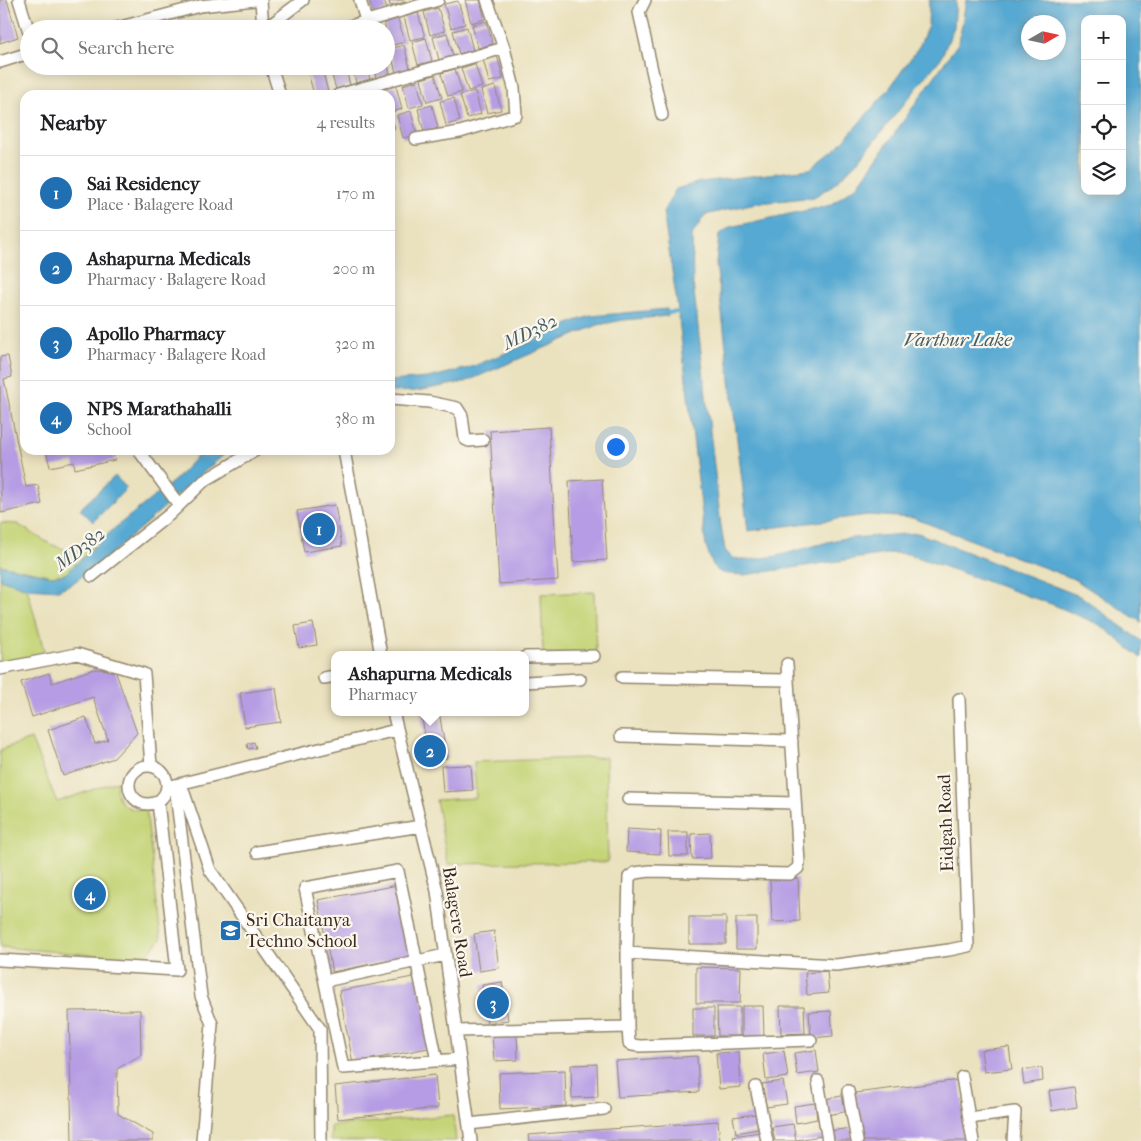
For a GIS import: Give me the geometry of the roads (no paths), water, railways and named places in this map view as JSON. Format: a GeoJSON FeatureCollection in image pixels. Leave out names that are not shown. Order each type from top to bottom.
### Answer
{"type":"FeatureCollection","features":[{"type":"Feature","properties":{"kind":"street"},"geometry":{"type":"LineString","coordinates":[[19,0],[25,20]]}},
{"type":"Feature","properties":{"kind":"street"},"geometry":{"type":"LineString","coordinates":[[146,20],[200,6],[255,0]]}},
{"type":"Feature","properties":{"kind":"street"},"geometry":{"type":"LineString","coordinates":[[261,0],[263,20]]}},
{"type":"Feature","properties":{"kind":"street"},"geometry":{"type":"LineString","coordinates":[[276,20],[303,0]]}},
{"type":"Feature","properties":{"kind":"street"},"geometry":{"type":"LineString","coordinates":[[360,0],[365,20]]}},
{"type":"Feature","properties":{"kind":"street"},"geometry":{"type":"LineString","coordinates":[[373,20],[438,0]]}},
{"type":"Feature","properties":{"kind":"street"},"geometry":{"type":"LineString","coordinates":[[416,139],[460,132],[516,115],[514,88],[504,48],[487,0]]}},
{"type":"Feature","properties":{"kind":"street"},"geometry":{"type":"LineString","coordinates":[[645,0],[639,12],[662,115]]}},
{"type":"Feature","properties":{"kind":"street"},"geometry":{"type":"LineString","coordinates":[[356,90],[504,48]]}},
{"type":"Feature","properties":{"kind":"street"},"geometry":{"type":"LineString","coordinates":[[0,62],[20,56]]}},
{"type":"Feature","properties":{"kind":"street"},"geometry":{"type":"LineString","coordinates":[[274,75],[278,90]]}},
{"type":"Feature","properties":{"kind":"street"},"geometry":{"type":"LineString","coordinates":[[395,399],[429,402],[457,408],[462,416],[466,439],[469,441],[482,440]]}},
{"type":"Feature","properties":{"kind":"street"},"geometry":{"type":"LineString","coordinates":[[142,455],[177,502]]}},
{"type":"Feature","properties":{"kind":"street"},"geometry":{"type":"LineString","coordinates":[[92,576],[170,514],[177,502],[204,481],[248,455]]}},
{"type":"Feature","properties":{"kind":"street"},"geometry":{"type":"LineString","coordinates":[[345,455],[379,651]]}},
{"type":"Feature","properties":{"kind":"street"},"geometry":{"type":"LineString","coordinates":[[0,669],[77,654],[144,674],[151,766]]}},
{"type":"Feature","properties":{"kind":"street"},"geometry":{"type":"LineString","coordinates":[[529,657],[594,656]]}},
{"type":"Feature","properties":{"kind":"street"},"geometry":{"type":"LineString","coordinates":[[787,664],[796,803],[798,868],[790,874],[650,871],[635,872],[629,877],[629,1043],[632,1045],[811,1040]]}},
{"type":"Feature","properties":{"kind":"street"},"geometry":{"type":"LineString","coordinates":[[622,677],[788,680]]}},
{"type":"Feature","properties":{"kind":"street"},"geometry":{"type":"LineString","coordinates":[[529,682],[580,679]]}},
{"type":"Feature","properties":{"kind":"street","name":"Eidgah Road"},"geometry":{"type":"LineString","coordinates":[[628,953],[836,965],[968,946],[959,699]]}},
{"type":"Feature","properties":{"kind":"street","name":"Balagere Road"},"geometry":{"type":"LineString","coordinates":[[393,716],[437,891],[471,1141]]}},
{"type":"Feature","properties":{"kind":"street"},"geometry":{"type":"LineString","coordinates":[[321,1141],[320,1029],[210,870],[178,784],[166,779],[163,773],[151,766],[138,769],[130,779],[130,792],[139,802],[152,804],[158,802],[178,784],[396,730]]}},
{"type":"Feature","properties":{"kind":"street"},"geometry":{"type":"LineString","coordinates":[[621,736],[792,741]]}},
{"type":"Feature","properties":{"kind":"street"},"geometry":{"type":"LineString","coordinates":[[178,784],[201,996],[212,1024],[202,1141]]}},
{"type":"Feature","properties":{"kind":"street"},"geometry":{"type":"LineString","coordinates":[[628,799],[796,803]]}},
{"type":"Feature","properties":{"kind":"street"},"geometry":{"type":"LineString","coordinates":[[0,960],[177,970],[158,802]]}},
{"type":"Feature","properties":{"kind":"street"},"geometry":{"type":"LineString","coordinates":[[256,852],[420,826]]}},
{"type":"Feature","properties":{"kind":"street"},"geometry":{"type":"LineString","coordinates":[[437,1061],[398,871],[305,888],[343,1068],[437,1061],[460,1059]]}},
{"type":"Feature","properties":{"kind":"street"},"geometry":{"type":"LineString","coordinates":[[325,981],[446,954]]}},
{"type":"Feature","properties":{"kind":"street"},"geometry":{"type":"LineString","coordinates":[[456,1030],[628,1027]]}},
{"type":"Feature","properties":{"kind":"street"},"geometry":{"type":"LineString","coordinates":[[962,1077],[972,1141]]}},
{"type":"Feature","properties":{"kind":"street"},"geometry":{"type":"LineString","coordinates":[[818,1081],[828,1141]]}},
{"type":"Feature","properties":{"kind":"street"},"geometry":{"type":"LineString","coordinates":[[756,1087],[767,1141]]}},
{"type":"Feature","properties":{"kind":"street"},"geometry":{"type":"LineString","coordinates":[[848,1091],[857,1141]]}},
{"type":"Feature","properties":{"kind":"street"},"geometry":{"type":"LineString","coordinates":[[469,1124],[604,1109]]}},
{"type":"Feature","properties":{"kind":"street"},"geometry":{"type":"LineString","coordinates":[[968,1118],[1014,1112],[1013,1141]]}},
{"type":"Feature","properties":{"kind":"water"},"geometry":{"type":"Polygon","coordinates":[[[929,0],[956,0],[954,27],[941,58],[858,161],[833,185],[814,197],[751,204],[705,215],[692,235],[693,283],[725,550],[732,558],[748,560],[777,556],[839,539],[918,533],[1082,597],[1141,641],[1141,658],[1100,625],[1054,605],[908,554],[893,553],[744,575],[727,574],[718,571],[712,563],[706,547],[677,303],[663,212],[676,189],[700,182],[810,169],[838,147],[889,89],[920,45],[928,25],[929,0]]]}},
{"type":"Feature","properties":{"kind":"water","name":"Varthur Lake"},"geometry":{"type":"Polygon","coordinates":[[[966,0],[1141,0],[1141,622],[1074,579],[913,518],[868,515],[748,531],[716,263],[719,235],[730,227],[831,205],[858,185],[959,42],[966,0]]]}},
{"type":"Feature","properties":{"kind":"water"},"geometry":{"type":"Polygon","coordinates":[[[667,309],[668,316],[624,320],[598,325],[465,382],[417,391],[395,392],[395,381],[428,378],[469,368],[518,348],[575,321],[591,316],[667,309]]]}},
{"type":"Feature","properties":{"kind":"water"},"geometry":{"type":"Polygon","coordinates":[[[198,455],[223,455],[110,555],[73,583],[58,590],[27,588],[0,579],[0,565],[52,576],[65,574],[117,526],[175,480],[198,455]]]}},
{"type":"Feature","properties":{"kind":"water"},"geometry":{"type":"Polygon","coordinates":[[[115,476],[127,488],[93,522],[80,509],[115,476]]]}},
{"type":"Feature","properties":{"kind":"waterway","name":"MD382"},"geometry":{"type":"LineString","coordinates":[[664,313],[682,312]]}},
{"type":"Feature","properties":{"kind":"place","name":"Sai Residency"},"geometry":{"type":"Point","coordinates":[319,529]}},
{"type":"Feature","properties":{"kind":"place","name":"Ashapurna Medicals"},"geometry":{"type":"Point","coordinates":[430,751]}},
{"type":"Feature","properties":{"kind":"place","name":"NPS Marathahalli"},"geometry":{"type":"Point","coordinates":[90,894]}},
{"type":"Feature","properties":{"kind":"place","name":"Sri Chaitanya Techno School"},"geometry":{"type":"Point","coordinates":[230,930]}},
{"type":"Feature","properties":{"kind":"place","name":"Apollo Pharmacy"},"geometry":{"type":"Point","coordinates":[493,1003]}}]}
